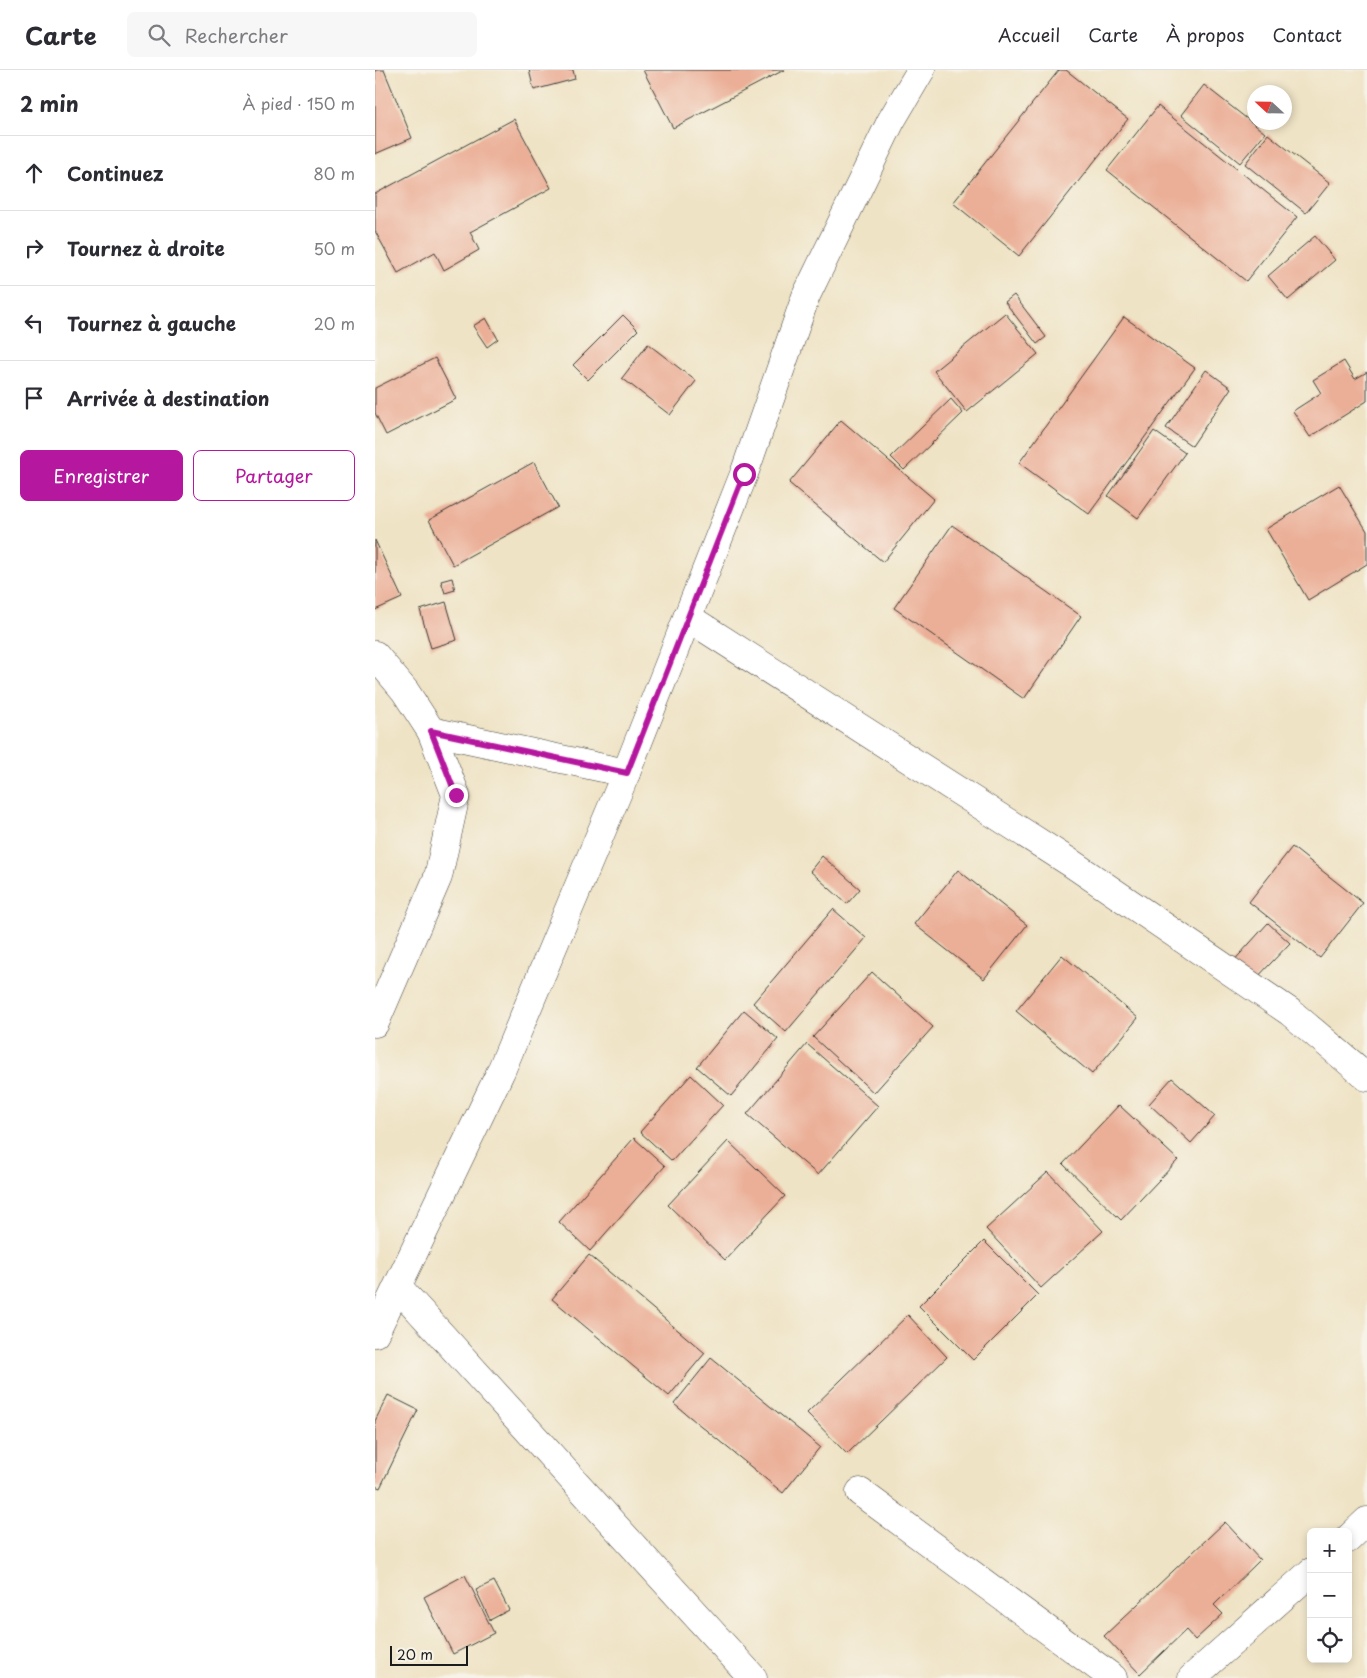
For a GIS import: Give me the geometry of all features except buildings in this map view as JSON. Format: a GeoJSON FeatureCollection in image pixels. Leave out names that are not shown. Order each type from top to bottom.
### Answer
{"type":"FeatureCollection","features":[{"type":"Feature","properties":{"kind":"street"},"geometry":{"type":"LineString","coordinates":[[375,1333],[501,1071],[627,773],[744,474],[806,296],[891,121],[921,70]]}},
{"type":"Feature","properties":{"kind":"street"},"geometry":{"type":"LineString","coordinates":[[687,617],[1071,863],[1290,1012],[1367,1077]]}},
{"type":"Feature","properties":{"kind":"street"},"geometry":{"type":"LineString","coordinates":[[375,655],[405,691],[431,731],[456,795],[438,878],[375,1023]]}},
{"type":"Feature","properties":{"kind":"street"},"geometry":{"type":"LineString","coordinates":[[431,731],[627,773]]}},
{"type":"Feature","properties":{"kind":"street"},"geometry":{"type":"LineString","coordinates":[[398,1287],[753,1678]]}},
{"type":"Feature","properties":{"kind":"street"},"geometry":{"type":"LineString","coordinates":[[859,1492],[1113,1678]]}},
{"type":"Feature","properties":{"kind":"street"},"geometry":{"type":"LineString","coordinates":[[1352,1535],[1367,1523]]}},
{"type":"Feature","properties":{"kind":"street"},"geometry":{"type":"LineString","coordinates":[[1192,1678],[1310,1573]]}},
{"type":"Feature","properties":{"kind":"route"},"geometry":{"type":"LineString","coordinates":[[456,795],[431,731],[627,773],[744,474]]}}]}
